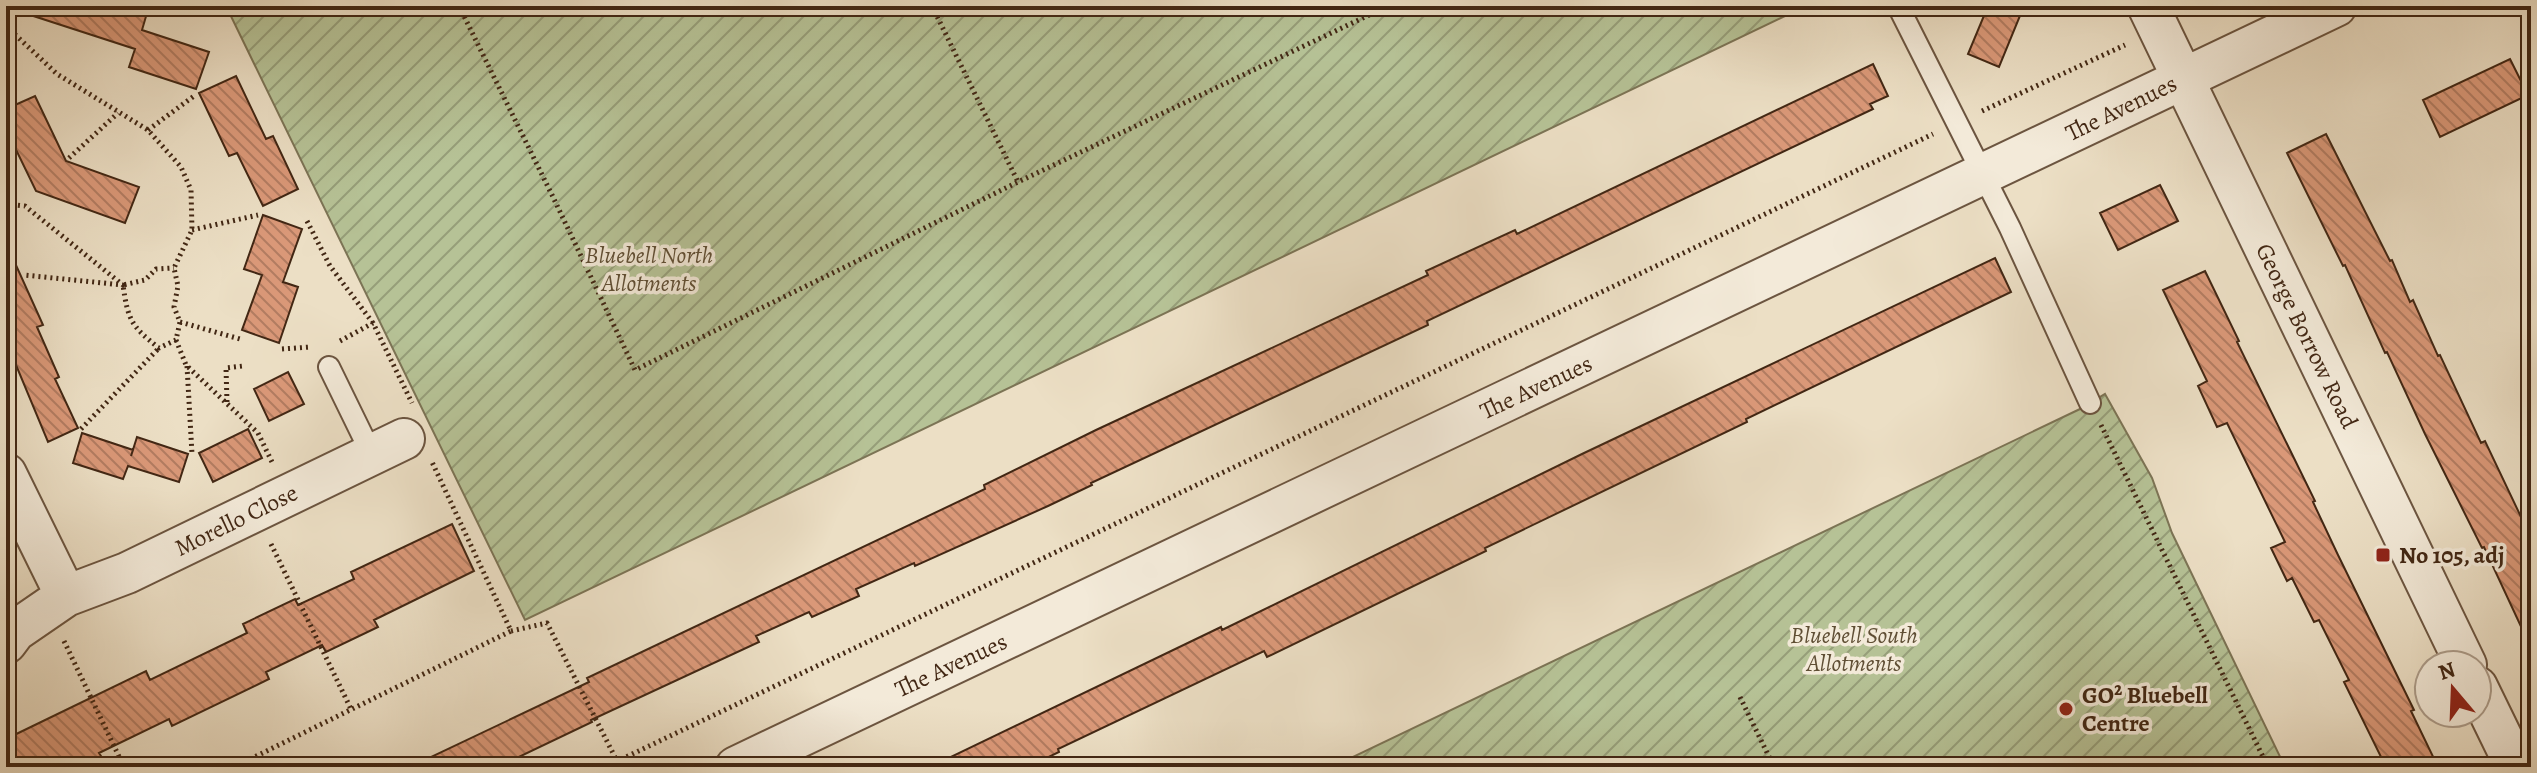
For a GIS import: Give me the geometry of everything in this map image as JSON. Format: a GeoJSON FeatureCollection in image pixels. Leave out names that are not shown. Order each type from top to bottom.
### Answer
{"type":"FeatureCollection","features":[{"type":"Feature","properties":{"kind":"street","name":"The Avenues"},"geometry":{"type":"LineString","coordinates":[[736,767],[2336,6]]}},
{"type":"Feature","properties":{"kind":"street","name":"George Borrow Road"},"geometry":{"type":"LineString","coordinates":[[2153,18],[2458,649]]}},
{"type":"Feature","properties":{"kind":"street","name":"Morello Close"},"geometry":{"type":"LineString","coordinates":[[6,643],[15,631],[57,602],[127,573],[398,442]]}},
{"type":"Feature","properties":{"kind":"street"},"geometry":{"type":"LineString","coordinates":[[6,474],[57,602]]}},
{"type":"Feature","properties":{"kind":"street"},"geometry":{"type":"LineString","coordinates":[[2493,720],[2516,767]]}},
{"type":"Feature","properties":{"kind":"lane"},"geometry":{"type":"LineString","coordinates":[[1898,6],[1984,174],[2090,403]]}},
{"type":"Feature","properties":{"kind":"lane"},"geometry":{"type":"LineString","coordinates":[[330,356],[398,442]]}},
{"type":"Feature","properties":{"kind":"path"},"geometry":{"type":"LineString","coordinates":[[201,6],[207,10]]}},
{"type":"Feature","properties":{"kind":"path"},"geometry":{"type":"LineString","coordinates":[[459,6],[635,370],[1018,182],[1388,6]]}},
{"type":"Feature","properties":{"kind":"path"},"geometry":{"type":"LineString","coordinates":[[932,6],[1018,182]]}},
{"type":"Feature","properties":{"kind":"path"},"geometry":{"type":"LineString","coordinates":[[605,767],[618,764],[1956,123],[2153,18],[2206,6]]}},
{"type":"Feature","properties":{"kind":"path"},"geometry":{"type":"LineString","coordinates":[[6,26],[57,74],[148,130],[181,167],[191,190],[192,230],[174,268],[178,286],[174,307],[180,322],[176,340],[186,365],[192,454]]}},
{"type":"Feature","properties":{"kind":"path"},"geometry":{"type":"LineString","coordinates":[[148,130],[194,96]]}},
{"type":"Feature","properties":{"kind":"path"},"geometry":{"type":"LineString","coordinates":[[69,158],[118,113]]}},
{"type":"Feature","properties":{"kind":"path"},"geometry":{"type":"LineString","coordinates":[[6,204],[25,206],[123,285],[127,315],[140,334],[159,348]]}},
{"type":"Feature","properties":{"kind":"path"},"geometry":{"type":"LineString","coordinates":[[192,230],[258,215]]}},
{"type":"Feature","properties":{"kind":"path"},"geometry":{"type":"LineString","coordinates":[[307,221],[330,266],[373,323],[412,402],[398,442],[511,631]]}},
{"type":"Feature","properties":{"kind":"path"},"geometry":{"type":"LineString","coordinates":[[24,275],[123,285],[145,280],[156,269],[174,268]]}},
{"type":"Feature","properties":{"kind":"path"},"geometry":{"type":"LineString","coordinates":[[180,322],[240,339]]}},
{"type":"Feature","properties":{"kind":"path"},"geometry":{"type":"LineString","coordinates":[[330,356],[373,323]]}},
{"type":"Feature","properties":{"kind":"path"},"geometry":{"type":"LineString","coordinates":[[81,429],[159,348],[176,340]]}},
{"type":"Feature","properties":{"kind":"path"},"geometry":{"type":"LineString","coordinates":[[282,349],[319,347]]}},
{"type":"Feature","properties":{"kind":"path"},"geometry":{"type":"LineString","coordinates":[[186,365],[258,433],[271,502],[351,709]]}},
{"type":"Feature","properties":{"kind":"path"},"geometry":{"type":"LineString","coordinates":[[227,403],[226,368],[243,366]]}},
{"type":"Feature","properties":{"kind":"path"},"geometry":{"type":"LineString","coordinates":[[2090,403],[2268,767]]}},
{"type":"Feature","properties":{"kind":"path"},"geometry":{"type":"LineString","coordinates":[[57,602],[124,767]]}},
{"type":"Feature","properties":{"kind":"path"},"geometry":{"type":"LineString","coordinates":[[234,767],[511,631],[547,623],[618,764]]}},
{"type":"Feature","properties":{"kind":"path"},"geometry":{"type":"LineString","coordinates":[[1740,697],[1774,767]]}},
{"type":"Feature","properties":{"kind":"green space","name":"Bluebell North Allotments"},"geometry":{"type":"Polygon","coordinates":[[[226,6],[1806,6],[525,620],[226,6]]]}},
{"type":"Feature","properties":{"kind":"green space","name":"Bluebell South Allotments"},"geometry":{"type":"Polygon","coordinates":[[[2105,394],[2152,478],[2172,533],[2285,767],[1332,767],[2080,409],[2105,394]]]}},
{"type":"Feature","properties":{"kind":"building"},"geometry":{"type":"Polygon","coordinates":[[[22,6],[127,6],[147,13],[142,30],[209,52],[196,89],[129,67],[135,49],[21,12],[22,6]]]}},
{"type":"Feature","properties":{"kind":"building"},"geometry":{"type":"Polygon","coordinates":[[[1988,6],[2024,6],[1999,67],[1968,54],[1988,6]]]}},
{"type":"Feature","properties":{"kind":"building"},"geometry":{"type":"Polygon","coordinates":[[[2510,59],[2528,95],[2440,137],[2423,100],[2510,59]]]}},
{"type":"Feature","properties":{"kind":"building"},"geometry":{"type":"Polygon","coordinates":[[[1873,64],[1888,96],[1870,104],[1873,109],[1427,321],[1428,325],[1048,506],[856,589],[859,596],[812,617],[809,612],[756,636],[759,642],[498,767],[410,767],[589,682],[587,678],[985,489],[984,485],[1096,430],[1428,275],[1426,271],[1515,230],[1517,234],[1873,64]]]}},
{"type":"Feature","properties":{"kind":"building"},"geometry":{"type":"Polygon","coordinates":[[[236,76],[266,139],[273,136],[298,189],[263,206],[237,153],[229,156],[199,93],[236,76]]]}},
{"type":"Feature","properties":{"kind":"building"},"geometry":{"type":"Polygon","coordinates":[[[35,96],[66,161],[139,187],[125,223],[36,191],[6,129],[6,109],[35,96]]]}},
{"type":"Feature","properties":{"kind":"building"},"geometry":{"type":"Polygon","coordinates":[[[2326,134],[2392,260],[2410,302],[2413,300],[2481,443],[2485,441],[2531,538],[2531,648],[2484,547],[2385,353],[2345,265],[2287,153],[2326,134]]]}},
{"type":"Feature","properties":{"kind":"building"},"geometry":{"type":"Polygon","coordinates":[[[2160,185],[2178,221],[2118,250],[2100,213],[2160,185]]]}},
{"type":"Feature","properties":{"kind":"building"},"geometry":{"type":"Polygon","coordinates":[[[263,215],[302,229],[283,282],[298,287],[279,343],[242,330],[262,275],[244,269],[263,215]]]}},
{"type":"Feature","properties":{"kind":"building"},"geometry":{"type":"Polygon","coordinates":[[[6,243],[43,325],[37,327],[59,377],[55,379],[78,428],[48,442],[6,341],[6,243]]]}},
{"type":"Feature","properties":{"kind":"building"},"geometry":{"type":"Polygon","coordinates":[[[1995,258],[2011,292],[1746,419],[1747,422],[1267,657],[1264,651],[1058,749],[1059,752],[1028,767],[930,767],[1221,627],[1222,630],[1582,454],[1995,258]]]}},
{"type":"Feature","properties":{"kind":"building"},"geometry":{"type":"Polygon","coordinates":[[[2205,271],[2413,708],[2413,729],[2420,729],[2438,767],[2386,767],[2344,682],[2349,680],[2319,620],[2314,622],[2292,578],[2287,581],[2271,548],[2285,542],[2227,423],[2217,427],[2198,386],[2207,381],[2163,290],[2205,271]]]}},
{"type":"Feature","properties":{"kind":"building"},"geometry":{"type":"Polygon","coordinates":[[[288,372],[304,404],[269,421],[254,389],[288,372]]]}},
{"type":"Feature","properties":{"kind":"building"},"geometry":{"type":"Polygon","coordinates":[[[248,429],[262,458],[213,482],[199,453],[248,429]]]}},
{"type":"Feature","properties":{"kind":"building"},"geometry":{"type":"Polygon","coordinates":[[[82,433],[133,450],[137,437],[188,454],[179,482],[128,466],[123,479],[73,463],[82,433]]]}},
{"type":"Feature","properties":{"kind":"building"},"geometry":{"type":"Polygon","coordinates":[[[452,524],[474,571],[374,620],[378,627],[326,652],[322,645],[266,672],[269,679],[172,726],[169,719],[77,767],[6,767],[6,739],[146,671],[150,680],[247,633],[243,624],[295,599],[298,605],[354,579],[351,572],[452,524]]]}},
{"type":"Feature","properties":{"kind":"place","name":"No 105, adj"},"geometry":{"type":"Point","coordinates":[2383,555]}},
{"type":"Feature","properties":{"kind":"place","name":"GO² Bluebell Centre"},"geometry":{"type":"Point","coordinates":[2066,709]}}]}
